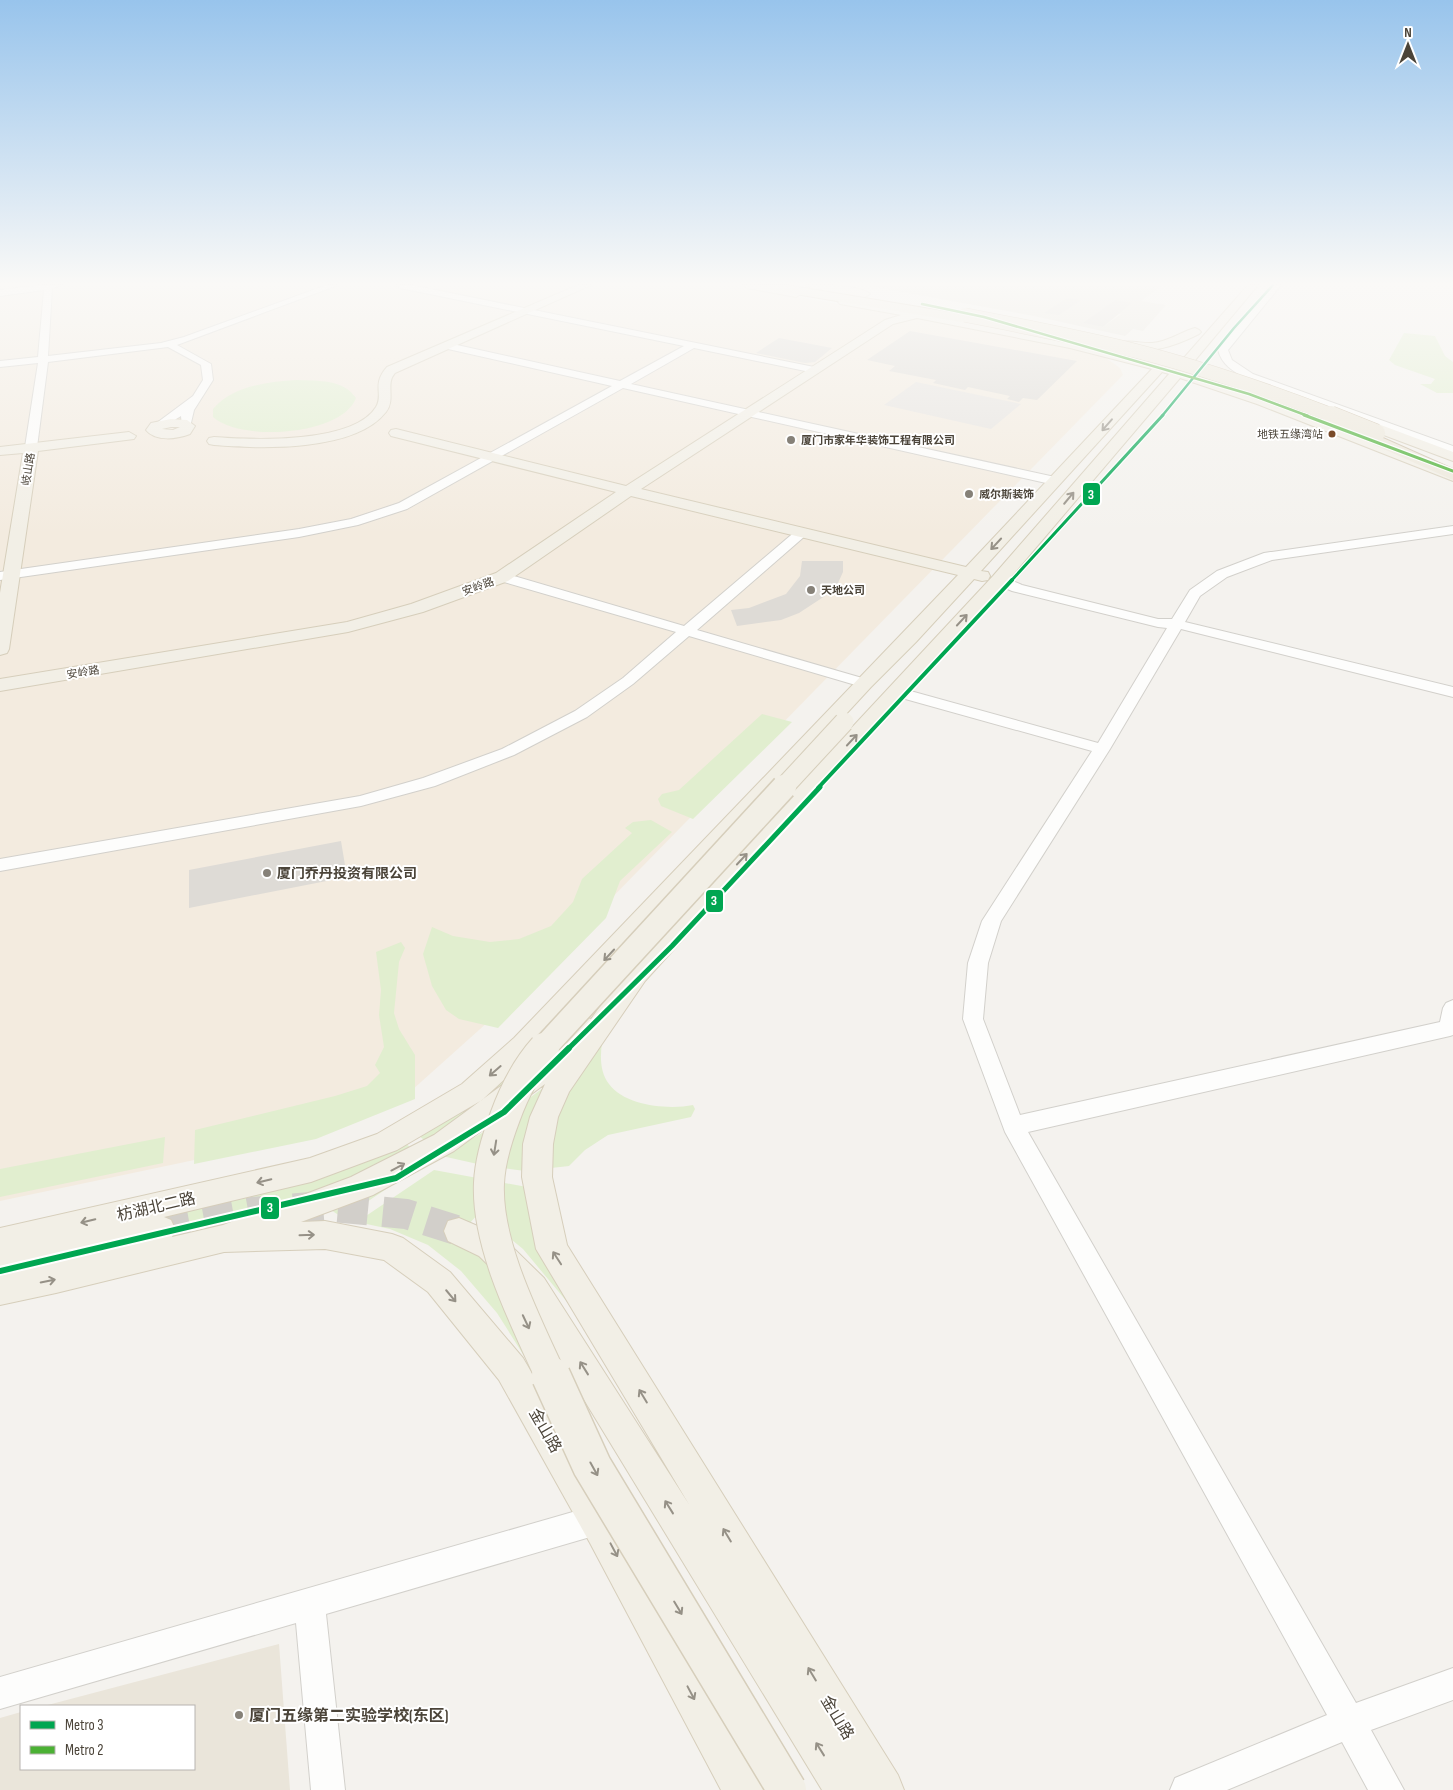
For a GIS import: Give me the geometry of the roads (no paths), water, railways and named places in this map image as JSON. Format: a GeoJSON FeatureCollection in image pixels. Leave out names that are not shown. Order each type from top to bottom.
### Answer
{"type":"FeatureCollection","features":[{"type":"Feature","properties":{"kind":"highway"},"geometry":{"type":"LineString","coordinates":[[1178,369],[1264,396],[1453,463]]}},
{"type":"Feature","properties":{"kind":"highway"},"geometry":{"type":"LineString","coordinates":[[1377,435],[1453,474]]}},
{"type":"Feature","properties":{"kind":"main road"},"geometry":{"type":"LineString","coordinates":[[384,433],[386,419],[384,407],[386,399],[383,382],[385,376],[395,369]]}},
{"type":"Feature","properties":{"kind":"main road"},"geometry":{"type":"LineString","coordinates":[[1134,369],[1150,390]]}},
{"type":"Feature","properties":{"kind":"main road"},"geometry":{"type":"LineString","coordinates":[[0,1290],[56,1280],[224,1238],[362,1186],[444,1143],[542,1071],[636,975],[999,580],[1169,369]]}},
{"type":"Feature","properties":{"kind":"main road"},"geometry":{"type":"LineString","coordinates":[[1184,369],[1357,420],[1453,457]]}},
{"type":"Feature","properties":{"kind":"main road"},"geometry":{"type":"LineString","coordinates":[[1214,369],[1228,382],[1291,411],[1453,474]]}},
{"type":"Feature","properties":{"kind":"main road","name":"安岭路"},"geometry":{"type":"LineString","coordinates":[[0,686],[348,627],[417,608],[502,577],[815,370]]}},
{"type":"Feature","properties":{"kind":"main road"},"geometry":{"type":"LineString","coordinates":[[787,1790],[592,1466],[518,1305],[492,1227],[489,1183],[496,1140],[511,1099],[532,1061],[844,722],[910,638],[1055,481],[1150,390],[1228,382]]}},
{"type":"Feature","properties":{"kind":"main road"},"geometry":{"type":"LineString","coordinates":[[336,435],[361,425],[377,415],[384,407]]}},
{"type":"Feature","properties":{"kind":"main road"},"geometry":{"type":"LineString","coordinates":[[0,451],[129,436],[178,423],[194,434],[269,444],[336,435],[384,433],[999,580]]}},
{"type":"Feature","properties":{"kind":"main road","name":"岐山路"},"geometry":{"type":"LineString","coordinates":[[0,649],[6,575],[31,447]]}},
{"type":"Feature","properties":{"kind":"main road","name":"枋湖北二路"},"geometry":{"type":"LineString","coordinates":[[0,1242],[311,1170],[387,1142],[472,1092],[524,1045],[864,683],[910,638]]}},
{"type":"Feature","properties":{"kind":"main road","name":"金山路"},"geometry":{"type":"LineString","coordinates":[[636,975],[557,1087],[544,1117],[538,1144],[537,1177],[552,1249],[883,1790]]}},
{"type":"Feature","properties":{"kind":"main road"},"geometry":{"type":"LineString","coordinates":[[0,1264],[160,1229]]}},
{"type":"Feature","properties":{"kind":"main road"},"geometry":{"type":"LineString","coordinates":[[459,1231],[490,1246],[533,1288],[846,1790]]}},
{"type":"Feature","properties":{"kind":"main road","name":"金山路"},"geometry":{"type":"LineString","coordinates":[[224,1238],[325,1234],[392,1248],[438,1282],[511,1369],[597,1520],[744,1790]]}},
{"type":"Feature","properties":{"kind":"street","name":"岐山路"},"geometry":{"type":"LineString","coordinates":[[31,447],[42,369]]}},
{"type":"Feature","properties":{"kind":"street"},"geometry":{"type":"LineString","coordinates":[[194,434],[184,418],[208,380],[207,369]]}},
{"type":"Feature","properties":{"kind":"street"},"geometry":{"type":"LineString","coordinates":[[548,369],[1055,481]]}},
{"type":"Feature","properties":{"kind":"street"},"geometry":{"type":"LineString","coordinates":[[6,575],[289,534],[354,522],[404,506],[651,369]]}},
{"type":"Feature","properties":{"kind":"street"},"geometry":{"type":"LineString","coordinates":[[808,369],[815,370]]}},
{"type":"Feature","properties":{"kind":"street"},"geometry":{"type":"LineString","coordinates":[[1236,369],[1249,376],[1453,450]]}},
{"type":"Feature","properties":{"kind":"street"},"geometry":{"type":"LineString","coordinates":[[157,429],[197,398]]}},
{"type":"Feature","properties":{"kind":"street"},"geometry":{"type":"LineString","coordinates":[[1387,1790],[1013,1126],[973,1018],[978,963],[992,921],[1102,750],[1195,594],[1222,574],[1269,556],[1453,530]]}},
{"type":"Feature","properties":{"kind":"street"},"geometry":{"type":"LineString","coordinates":[[0,865],[361,801],[429,782],[508,752],[581,714],[628,681],[801,533]]}},
{"type":"Feature","properties":{"kind":"street"},"geometry":{"type":"LineString","coordinates":[[502,577],[864,683]]}},
{"type":"Feature","properties":{"kind":"street"},"geometry":{"type":"LineString","coordinates":[[999,580],[1026,590],[1158,623],[1177,624],[1453,692]]}},
{"type":"Feature","properties":{"kind":"street"},"geometry":{"type":"LineString","coordinates":[[896,692],[1102,750]]}},
{"type":"Feature","properties":{"kind":"street"},"geometry":{"type":"LineString","coordinates":[[1013,1126],[1452,1023]]}},
{"type":"Feature","properties":{"kind":"street"},"geometry":{"type":"LineString","coordinates":[[0,1693],[597,1520]]}},
{"type":"Feature","properties":{"kind":"street"},"geometry":{"type":"LineString","coordinates":[[309,1603],[328,1790]]}},
{"type":"Feature","properties":{"kind":"street"},"geometry":{"type":"LineString","coordinates":[[1187,1790],[1348,1722],[1453,1684]]}},
{"type":"Feature","properties":{"kind":"tunnel"},"geometry":{"type":"LineString","coordinates":[[160,1229],[252,1212],[323,1206],[406,1214],[459,1231]]}},
{"type":"Feature","properties":{"kind":"metro line","name":"2"},"geometry":{"type":"LineString","coordinates":[[1161,369],[1249,394],[1453,471]]}},
{"type":"Feature","properties":{"kind":"metro line","name":"3"},"geometry":{"type":"LineString","coordinates":[[0,1271],[396,1178],[504,1112],[672,946],[1146,435],[1201,369]]}},
{"type":"Feature","properties":{"kind":"place","name":"地铁五缘湾站"},"geometry":{"type":"Point","coordinates":[1332,434]}},
{"type":"Feature","properties":{"kind":"place","name":"厦门市家年华装饰工程有限公司"},"geometry":{"type":"Point","coordinates":[791,440]}},
{"type":"Feature","properties":{"kind":"place","name":"威尔斯装饰"},"geometry":{"type":"Point","coordinates":[969,494]}},
{"type":"Feature","properties":{"kind":"place","name":"天地公司"},"geometry":{"type":"Point","coordinates":[811,590]}},
{"type":"Feature","properties":{"kind":"place","name":"厦门乔丹投资有限公司"},"geometry":{"type":"Point","coordinates":[267,873]}},
{"type":"Feature","properties":{"kind":"place","name":"厦门五缘第二实验学校(东区)"},"geometry":{"type":"Point","coordinates":[239,1715]}}]}
